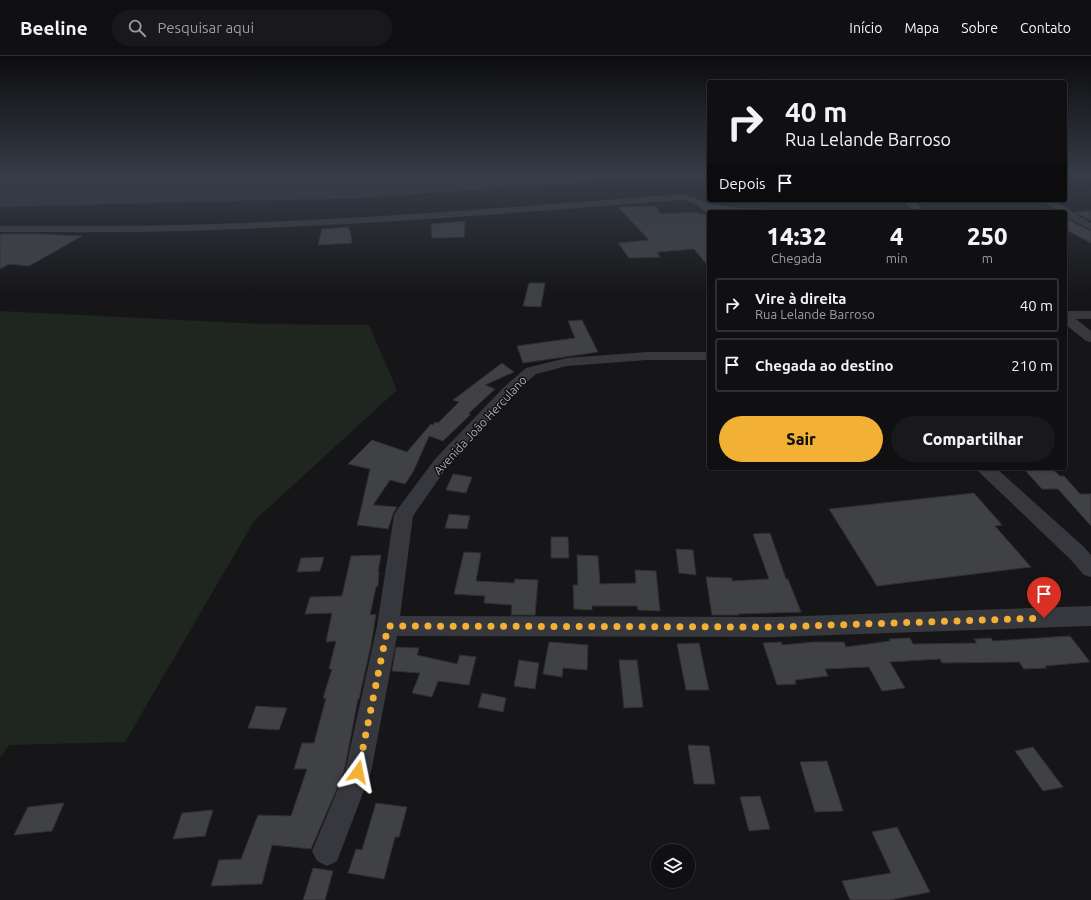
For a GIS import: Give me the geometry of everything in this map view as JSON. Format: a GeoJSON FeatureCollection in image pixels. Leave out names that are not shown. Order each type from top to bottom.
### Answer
{"type":"FeatureCollection","features":[{"type":"Feature","properties":{"kind":"street"},"geometry":{"type":"LineString","coordinates":[[0,229],[148,229],[243,226],[438,215]]}},
{"type":"Feature","properties":{"kind":"street"},"geometry":{"type":"LineString","coordinates":[[1072,215],[1091,227]]}},
{"type":"Feature","properties":{"kind":"street"},"geometry":{"type":"LineString","coordinates":[[1067,316],[1091,315]]}},
{"type":"Feature","properties":{"kind":"street"},"geometry":{"type":"LineString","coordinates":[[1067,318],[1091,338]]}},
{"type":"Feature","properties":{"kind":"street","name":"Avenida João Herculano"},"geometry":{"type":"LineString","coordinates":[[327,851],[358,772],[388,626],[404,515],[441,463],[509,390],[531,371],[567,362],[647,356],[707,356]]}},
{"type":"Feature","properties":{"kind":"street"},"geometry":{"type":"LineString","coordinates":[[987,470],[1077,553],[1091,569]]}},
{"type":"Feature","properties":{"kind":"street"},"geometry":{"type":"LineString","coordinates":[[388,626],[775,627],[1091,616]]}},
{"type":"Feature","properties":{"kind":"shaded area"},"geometry":{"type":"Polygon","coordinates":[[[0,311],[263,324],[369,325],[397,390],[254,521],[125,742],[9,745],[0,758],[0,311]]]}},
{"type":"Feature","properties":{"kind":"building"},"geometry":{"type":"Polygon","coordinates":[[[626,215],[705,215],[707,217],[707,265],[694,249],[657,252],[660,257],[629,258],[618,243],[649,240],[626,215]]]}},
{"type":"Feature","properties":{"kind":"building"},"geometry":{"type":"Polygon","coordinates":[[[1081,215],[1091,215],[1091,221],[1081,215]]]}},
{"type":"Feature","properties":{"kind":"building"},"geometry":{"type":"Polygon","coordinates":[[[1067,219],[1091,231],[1091,243],[1067,230],[1067,219]]]}},
{"type":"Feature","properties":{"kind":"building"},"geometry":{"type":"Polygon","coordinates":[[[465,221],[464,237],[432,238],[431,224],[465,221]]]}},
{"type":"Feature","properties":{"kind":"building"},"geometry":{"type":"Polygon","coordinates":[[[349,227],[348,230],[350,230],[352,243],[318,245],[322,229],[349,227]]]}},
{"type":"Feature","properties":{"kind":"building"},"geometry":{"type":"Polygon","coordinates":[[[0,234],[82,236],[29,266],[9,264],[0,269],[0,234]]]}},
{"type":"Feature","properties":{"kind":"building"},"geometry":{"type":"Polygon","coordinates":[[[529,283],[545,283],[541,307],[523,306],[529,283]]]}},
{"type":"Feature","properties":{"kind":"building"},"geometry":{"type":"Polygon","coordinates":[[[582,320],[598,352],[523,363],[517,346],[575,338],[568,321],[582,320]]]}},
{"type":"Feature","properties":{"kind":"building"},"geometry":{"type":"Polygon","coordinates":[[[502,363],[514,372],[485,385],[495,389],[468,414],[471,414],[443,441],[429,436],[413,472],[405,484],[390,480],[373,505],[397,507],[388,529],[357,526],[370,469],[348,464],[372,440],[407,452],[431,424],[433,425],[435,422],[438,423],[459,402],[453,400],[502,363]]]}},
{"type":"Feature","properties":{"kind":"building"},"geometry":{"type":"Polygon","coordinates":[[[1025,470],[1053,470],[1060,476],[1064,476],[1080,494],[1091,494],[1091,526],[1058,489],[1042,489],[1025,470]]]}},
{"type":"Feature","properties":{"kind":"building"},"geometry":{"type":"Polygon","coordinates":[[[453,474],[472,477],[466,493],[446,490],[453,474]]]}},
{"type":"Feature","properties":{"kind":"building"},"geometry":{"type":"Polygon","coordinates":[[[974,493],[1002,525],[995,526],[1031,567],[877,586],[829,509],[974,493]]]}},
{"type":"Feature","properties":{"kind":"building"},"geometry":{"type":"Polygon","coordinates":[[[449,514],[470,516],[467,529],[445,528],[449,514]]]}},
{"type":"Feature","properties":{"kind":"building"},"geometry":{"type":"Polygon","coordinates":[[[770,533],[786,579],[788,579],[801,612],[712,615],[706,577],[732,578],[732,581],[769,579],[753,534],[770,533]]]}},
{"type":"Feature","properties":{"kind":"building"},"geometry":{"type":"Polygon","coordinates":[[[551,537],[568,537],[569,558],[551,558],[551,537]]]}},
{"type":"Feature","properties":{"kind":"building"},"geometry":{"type":"Polygon","coordinates":[[[676,549],[693,550],[696,575],[679,573],[676,549]]]}},
{"type":"Feature","properties":{"kind":"building"},"geometry":{"type":"Polygon","coordinates":[[[464,552],[481,553],[476,581],[514,583],[515,579],[538,580],[535,615],[511,615],[512,605],[484,603],[485,596],[454,594],[464,552]]]}},
{"type":"Feature","properties":{"kind":"building"},"geometry":{"type":"Polygon","coordinates":[[[381,555],[378,572],[378,586],[376,587],[370,615],[376,614],[371,645],[358,699],[344,772],[311,849],[272,845],[262,884],[211,886],[219,860],[241,859],[258,815],[291,816],[307,769],[294,769],[302,743],[314,743],[326,698],[323,698],[332,669],[329,669],[336,641],[326,642],[332,613],[305,614],[310,597],[342,596],[351,556],[381,555]]]}},
{"type":"Feature","properties":{"kind":"building"},"geometry":{"type":"Polygon","coordinates":[[[577,555],[598,556],[600,584],[636,583],[635,570],[656,571],[660,611],[638,610],[637,606],[592,606],[592,610],[574,609],[573,585],[578,585],[577,555]]]}},
{"type":"Feature","properties":{"kind":"building"},"geometry":{"type":"Polygon","coordinates":[[[324,557],[320,571],[297,572],[301,558],[324,557]]]}},
{"type":"Feature","properties":{"kind":"building"},"geometry":{"type":"Polygon","coordinates":[[[1070,636],[1090,662],[1045,666],[1047,668],[1024,669],[1019,662],[942,663],[940,659],[890,662],[905,688],[882,691],[869,667],[825,669],[828,676],[795,680],[796,684],[777,685],[763,643],[781,642],[782,645],[814,642],[844,642],[846,647],[890,641],[889,639],[910,638],[913,644],[977,643],[974,639],[991,638],[993,641],[1070,636]]]}},
{"type":"Feature","properties":{"kind":"building"},"geometry":{"type":"Polygon","coordinates":[[[549,642],[588,645],[587,670],[563,668],[562,677],[543,674],[549,642]]]}},
{"type":"Feature","properties":{"kind":"building"},"geometry":{"type":"Polygon","coordinates":[[[699,643],[709,690],[686,690],[677,644],[699,643]]]}},
{"type":"Feature","properties":{"kind":"building"},"geometry":{"type":"Polygon","coordinates":[[[396,647],[419,648],[417,655],[457,664],[460,655],[476,657],[469,685],[438,681],[432,697],[412,693],[420,673],[392,671],[396,647]]]}},
{"type":"Feature","properties":{"kind":"building"},"geometry":{"type":"Polygon","coordinates":[[[519,660],[539,663],[535,689],[514,686],[519,660]]]}},
{"type":"Feature","properties":{"kind":"building"},"geometry":{"type":"Polygon","coordinates":[[[619,660],[637,660],[643,707],[624,708],[619,660]]]}},
{"type":"Feature","properties":{"kind":"building"},"geometry":{"type":"Polygon","coordinates":[[[482,693],[506,698],[503,712],[478,707],[482,693]]]}},
{"type":"Feature","properties":{"kind":"building"},"geometry":{"type":"Polygon","coordinates":[[[256,706],[287,708],[279,730],[248,728],[256,706]]]}},
{"type":"Feature","properties":{"kind":"building"},"geometry":{"type":"Polygon","coordinates":[[[688,745],[709,746],[715,784],[694,784],[688,745]]]}},
{"type":"Feature","properties":{"kind":"building"},"geometry":{"type":"Polygon","coordinates":[[[1033,747],[1063,787],[1043,791],[1015,751],[1033,747]]]}},
{"type":"Feature","properties":{"kind":"building"},"geometry":{"type":"Polygon","coordinates":[[[827,761],[843,811],[815,812],[800,762],[827,761]]]}},
{"type":"Feature","properties":{"kind":"building"},"geometry":{"type":"Polygon","coordinates":[[[760,796],[770,829],[749,831],[740,797],[760,796]]]}},
{"type":"Feature","properties":{"kind":"building"},"geometry":{"type":"Polygon","coordinates":[[[64,803],[52,831],[14,835],[28,807],[64,803]]]}},
{"type":"Feature","properties":{"kind":"building"},"geometry":{"type":"Polygon","coordinates":[[[376,803],[407,807],[399,837],[395,837],[384,879],[348,873],[356,849],[362,850],[376,803]]]}},
{"type":"Feature","properties":{"kind":"building"},"geometry":{"type":"Polygon","coordinates":[[[213,810],[205,836],[173,839],[182,813],[213,810]]]}},
{"type":"Feature","properties":{"kind":"building"},"geometry":{"type":"Polygon","coordinates":[[[897,827],[930,892],[890,900],[850,900],[842,881],[891,873],[872,832],[897,827]]]}},
{"type":"Feature","properties":{"kind":"building"},"geometry":{"type":"Polygon","coordinates":[[[313,868],[333,871],[325,900],[303,900],[313,868]]]}},
{"type":"Feature","properties":{"kind":"route"},"geometry":{"type":"LineString","coordinates":[[358,772],[388,626],[775,627],[1044,618]]}}]}
